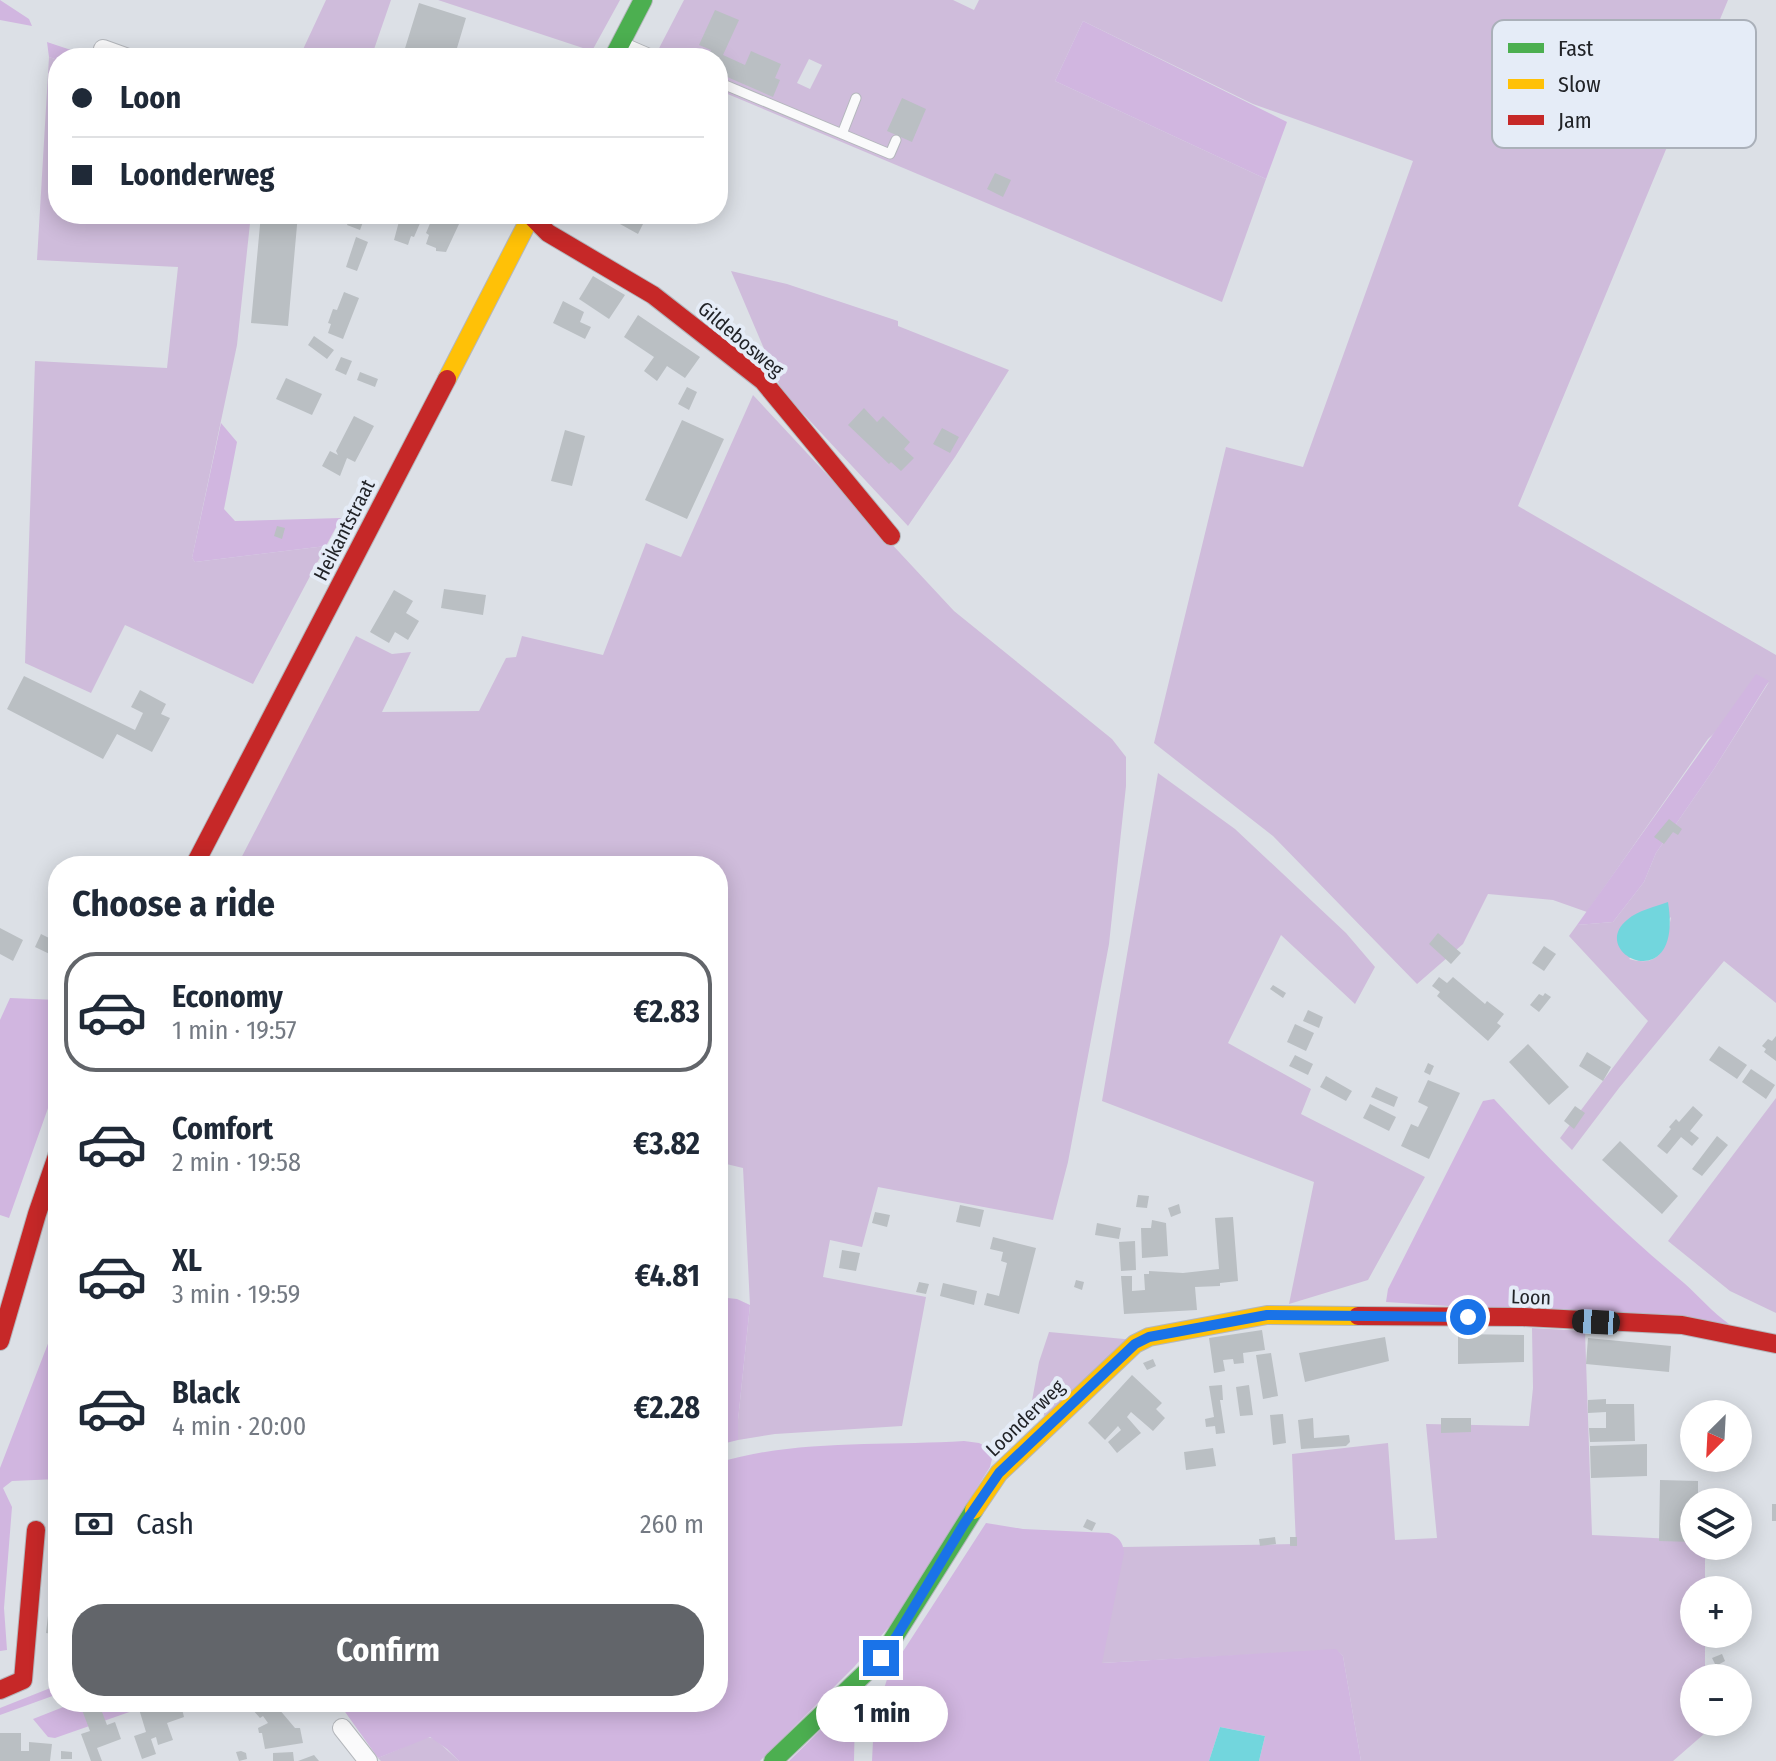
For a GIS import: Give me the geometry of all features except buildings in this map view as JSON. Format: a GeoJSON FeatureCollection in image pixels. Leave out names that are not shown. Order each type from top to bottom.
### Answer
{"type":"FeatureCollection","features":[{"type":"Feature","properties":{"kind":"street"},"geometry":{"type":"LineString","coordinates":[[619,48],[643,0]]}},
{"type":"Feature","properties":{"kind":"street","name":"Heikantstraat"},"geometry":{"type":"LineString","coordinates":[[199,856],[526,224]]}},
{"type":"Feature","properties":{"kind":"street","name":"Gildebosweg"},"geometry":{"type":"LineString","coordinates":[[540,224],[548,233],[653,295],[763,381],[891,536]]}},
{"type":"Feature","properties":{"kind":"street"},"geometry":{"type":"LineString","coordinates":[[0,1341],[48,1182]]}},
{"type":"Feature","properties":{"kind":"street","name":"Loonderweg"},"geometry":{"type":"LineString","coordinates":[[773,1761],[881,1658],[999,1473],[1135,1344],[1149,1337],[1267,1315],[1331,1317]]}},
{"type":"Feature","properties":{"kind":"street","name":"Loon"},"geometry":{"type":"LineString","coordinates":[[1331,1317],[1523,1317],[1682,1325],[1776,1344]]}},
{"type":"Feature","properties":{"kind":"street"},"geometry":{"type":"LineString","coordinates":[[0,1690],[23,1680],[36,1530]]}},
{"type":"Feature","properties":{"kind":"street"},"geometry":{"type":"LineString","coordinates":[[342,1728],[368,1761]]}},
{"type":"Feature","properties":{"kind":"lane"},"geometry":{"type":"LineString","coordinates":[[728,86],[890,154],[896,140]]}},
{"type":"Feature","properties":{"kind":"lane"},"geometry":{"type":"LineString","coordinates":[[842,134],[856,98]]}},
{"type":"Feature","properties":{"kind":"shaded area"},"geometry":{"type":"Polygon","coordinates":[[[0,0],[29,19],[32,26],[0,20],[0,0]]]}},
{"type":"Feature","properties":{"kind":"shaded area"},"geometry":{"type":"Polygon","coordinates":[[[326,0],[391,0],[374,48],[304,48],[326,0]]]}},
{"type":"Feature","properties":{"kind":"shaded area"},"geometry":{"type":"Polygon","coordinates":[[[438,0],[620,0],[594,48],[583,48],[438,0]]]}},
{"type":"Feature","properties":{"kind":"shaded area"},"geometry":{"type":"Polygon","coordinates":[[[684,0],[953,0],[974,10],[979,0],[1728,0],[1720,20],[1492,20],[1492,148],[1667,148],[1518,506],[1776,655],[1776,1003],[1724,961],[1572,1150],[1560,1138],[1648,1021],[1569,936],[1577,925],[1613,922],[1644,882],[1656,853],[1769,682],[1708,739],[1587,912],[1553,900],[1488,894],[1463,944],[1417,984],[1273,836],[1154,743],[1226,447],[1303,467],[1413,161],[1253,104],[1083,21],[1055,81],[1266,179],[1222,302],[728,94],[728,48],[659,48],[684,0]],[[809,59],[797,83],[810,89],[822,65],[809,59]],[[1671,917],[1629,959],[1650,960],[1665,945],[1671,917]]]}},
{"type":"Feature","properties":{"kind":"shaded area"},"geometry":{"type":"Polygon","coordinates":[[[1083,21],[1287,122],[1266,179],[1055,81],[1083,21]]]}},
{"type":"Feature","properties":{"kind":"shaded area"},"geometry":{"type":"Polygon","coordinates":[[[47,42],[65,48],[48,48],[47,42]]]}},
{"type":"Feature","properties":{"kind":"shaded area"},"geometry":{"type":"Polygon","coordinates":[[[48,74],[48,224],[250,224],[237,345],[192,558],[195,562],[326,546],[253,684],[125,625],[91,693],[25,663],[35,361],[167,368],[178,267],[37,260],[48,74]]]}},
{"type":"Feature","properties":{"kind":"shaded area"},"geometry":{"type":"Polygon","coordinates":[[[731,271],[787,284],[898,321],[898,326],[1009,370],[908,526],[782,391],[731,271]]]}},
{"type":"Feature","properties":{"kind":"shaded area"},"geometry":{"type":"Polygon","coordinates":[[[753,395],[954,611],[1112,739],[1126,757],[1126,786],[1109,944],[1068,1162],[1053,1220],[878,1187],[862,1247],[830,1240],[823,1277],[926,1297],[902,1426],[775,1434],[738,1440],[750,1305],[743,1168],[728,1164],[728,856],[242,856],[356,636],[392,654],[411,652],[382,712],[479,711],[506,658],[516,657],[522,636],[603,655],[646,543],[681,557],[753,395]]]}},
{"type":"Feature","properties":{"kind":"shaded area"},"geometry":{"type":"Polygon","coordinates":[[[221,423],[237,442],[224,509],[235,521],[341,518],[326,546],[195,562],[192,558],[221,423]]]}},
{"type":"Feature","properties":{"kind":"shaded area"},"geometry":{"type":"Polygon","coordinates":[[[1756,674],[1769,681],[1656,853],[1644,882],[1613,922],[1577,925],[1756,674]]]}},
{"type":"Feature","properties":{"kind":"shaded area"},"geometry":{"type":"Polygon","coordinates":[[[1158,773],[1235,829],[1346,933],[1375,967],[1355,1004],[1281,935],[1228,1043],[1311,1089],[1301,1114],[1425,1177],[1368,1280],[1289,1304],[1314,1182],[1102,1101],[1158,773]]]}},
{"type":"Feature","properties":{"kind":"shaded area"},"geometry":{"type":"Polygon","coordinates":[[[10,998],[48,1000],[48,1108],[9,1218],[0,1215],[0,1020],[10,998]]]}},
{"type":"Feature","properties":{"kind":"shaded area"},"geometry":{"type":"Polygon","coordinates":[[[1776,1098],[1776,1313],[1730,1291],[1668,1241],[1776,1098]]]}},
{"type":"Feature","properties":{"kind":"shaded area"},"geometry":{"type":"Polygon","coordinates":[[[1494,1099],[1586,1194],[1729,1324],[1386,1302],[1388,1289],[1483,1101],[1494,1099]]]}},
{"type":"Feature","properties":{"kind":"shaded area"},"geometry":{"type":"Polygon","coordinates":[[[728,1298],[750,1305],[738,1440],[728,1442],[728,1298]]]}},
{"type":"Feature","properties":{"kind":"shaded area"},"geometry":{"type":"Polygon","coordinates":[[[1532,1328],[1585,1331],[1592,1535],[1680,1539],[1680,1560],[1705,1560],[1705,1576],[1680,1576],[1680,1648],[1705,1648],[1705,1664],[1680,1664],[1680,1736],[1702,1736],[1673,1761],[1361,1761],[1343,1656],[1336,1650],[1101,1663],[1123,1547],[1296,1544],[1292,1454],[1388,1443],[1395,1540],[1437,1538],[1426,1424],[1529,1426],[1533,1388],[1532,1328]]]}},
{"type":"Feature","properties":{"kind":"shaded area"},"geometry":{"type":"Polygon","coordinates":[[[1049,1332],[1135,1340],[1045,1416],[1031,1406],[1039,1362],[1049,1332]]]}},
{"type":"Feature","properties":{"kind":"shaded area"},"geometry":{"type":"Polygon","coordinates":[[[48,1344],[48,1479],[12,1481],[3,1488],[12,1507],[4,1608],[7,1650],[0,1651],[0,1468],[48,1344]]]}},
{"type":"Feature","properties":{"kind":"shaded area"},"geometry":{"type":"Polygon","coordinates":[[[964,1441],[989,1448],[992,1459],[990,1467],[895,1620],[854,1667],[760,1761],[459,1761],[430,1737],[378,1758],[345,1712],[728,1712],[728,1460],[777,1450],[964,1441]]]}},
{"type":"Feature","properties":{"kind":"shaded area"},"geometry":{"type":"Polygon","coordinates":[[[986,1523],[1023,1529],[1109,1533],[1120,1540],[1124,1553],[1102,1663],[1336,1649],[1343,1656],[1361,1761],[1259,1761],[1265,1736],[1220,1727],[1209,1761],[872,1761],[874,1720],[889,1673],[986,1523]]]}},
{"type":"Feature","properties":{"kind":"shaded area"},"geometry":{"type":"Polygon","coordinates":[[[48,1689],[48,1698],[0,1715],[0,1708],[48,1689]]]}},
{"type":"Feature","properties":{"kind":"shaded area"},"geometry":{"type":"Polygon","coordinates":[[[847,1704],[852,1704],[855,1711],[854,1761],[789,1761],[847,1704]]]}},
{"type":"Feature","properties":{"kind":"shaded area"},"geometry":{"type":"Polygon","coordinates":[[[51,1712],[129,1712],[55,1738],[48,1737],[33,1719],[51,1712]]]}},
{"type":"Feature","properties":{"kind":"shaded area"},"geometry":{"type":"Polygon","coordinates":[[[427,1737],[435,1739],[459,1761],[381,1761],[378,1758],[427,1737]]]}},
{"type":"Feature","properties":{"kind":"water"},"geometry":{"type":"Polygon","coordinates":[[[1668,902],[1669,932],[1663,951],[1651,960],[1638,960],[1626,955],[1618,945],[1618,933],[1627,920],[1641,911],[1668,902]]]}},
{"type":"Feature","properties":{"kind":"water"},"geometry":{"type":"Polygon","coordinates":[[[1220,1727],[1265,1736],[1259,1761],[1209,1761],[1220,1727]]]}},
{"type":"Feature","properties":{"kind":"traffic: fast"},"geometry":{"type":"LineString","coordinates":[[618,48],[643,0]]}},
{"type":"Feature","properties":{"kind":"traffic: fast"},"geometry":{"type":"LineString","coordinates":[[773,1761],[881,1658],[974,1510]]}},
{"type":"Feature","properties":{"kind":"traffic: slow"},"geometry":{"type":"LineString","coordinates":[[447,379],[527,224]]}},
{"type":"Feature","properties":{"kind":"traffic: slow"},"geometry":{"type":"LineString","coordinates":[[974,1510],[999,1473],[1135,1344],[1149,1337],[1267,1315],[1358,1316]]}},
{"type":"Feature","properties":{"kind":"traffic: jam"},"geometry":{"type":"LineString","coordinates":[[539,224],[548,233],[653,295],[763,381],[891,536]]}},
{"type":"Feature","properties":{"kind":"traffic: jam"},"geometry":{"type":"LineString","coordinates":[[199,856],[447,379]]}},
{"type":"Feature","properties":{"kind":"traffic: jam"},"geometry":{"type":"LineString","coordinates":[[0,1341],[48,1182]]}},
{"type":"Feature","properties":{"kind":"traffic: jam"},"geometry":{"type":"LineString","coordinates":[[1358,1316],[1523,1317],[1682,1325],[1776,1344]]}},
{"type":"Feature","properties":{"kind":"traffic: jam"},"geometry":{"type":"LineString","coordinates":[[0,1690],[23,1680],[36,1530]]}},
{"type":"Feature","properties":{"kind":"route"},"geometry":{"type":"LineString","coordinates":[[881,1658],[999,1473],[1135,1344],[1149,1337],[1267,1315],[1468,1317]]}}]}
